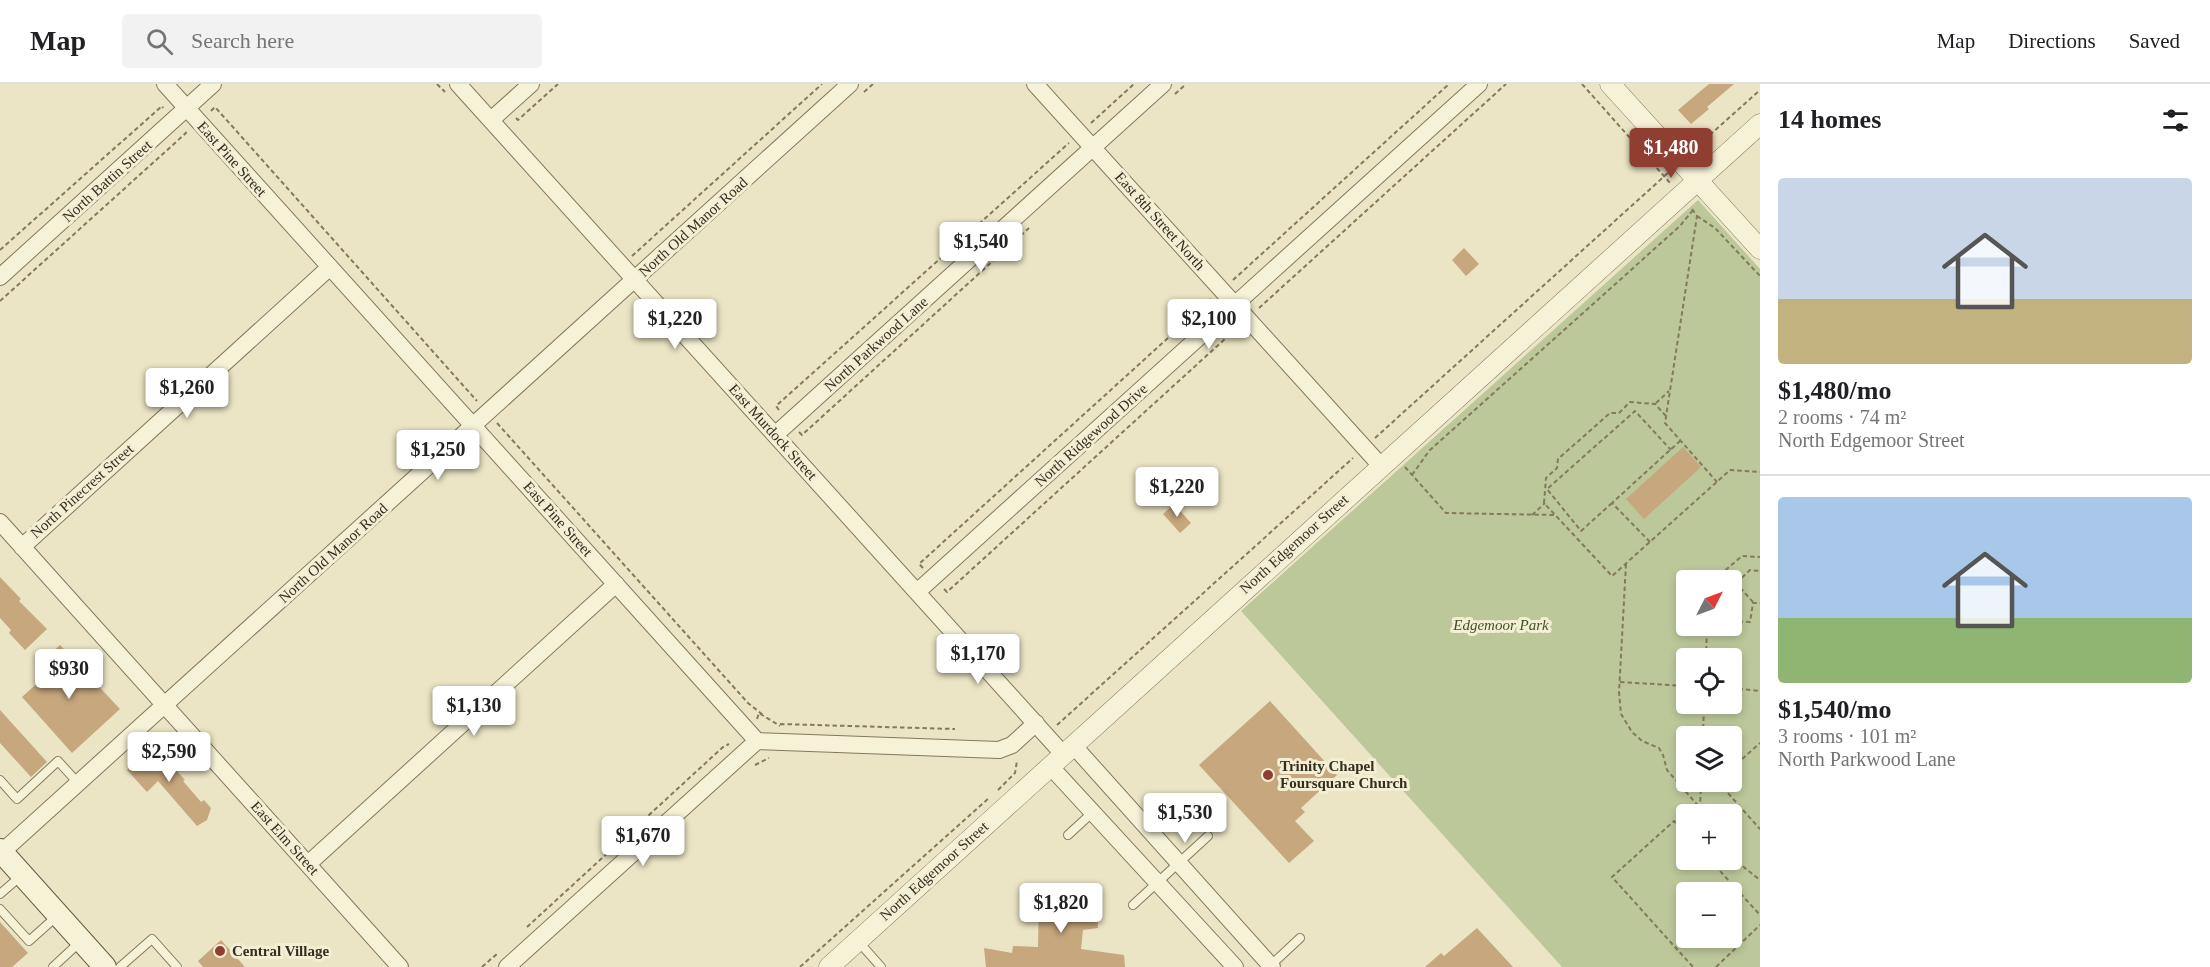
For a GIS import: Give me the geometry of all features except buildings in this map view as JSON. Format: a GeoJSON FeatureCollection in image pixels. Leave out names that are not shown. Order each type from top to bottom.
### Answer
{"type":"FeatureCollection","features":[{"type":"Feature","properties":{"kind":"main road"},"geometry":{"type":"LineString","coordinates":[[1,852],[105,967]]}},
{"type":"Feature","properties":{"kind":"street","name":"East Pine Street"},"geometry":{"type":"LineString","coordinates":[[165,84],[187,108],[192,127],[330,267],[757,741]]}},
{"type":"Feature","properties":{"kind":"street","name":"North Battin Street"},"geometry":{"type":"LineString","coordinates":[[0,278],[213,84]]}},
{"type":"Feature","properties":{"kind":"street","name":"East Murdock Street"},"geometry":{"type":"LineString","coordinates":[[458,84],[1062,755]]}},
{"type":"Feature","properties":{"kind":"street"},"geometry":{"type":"LineString","coordinates":[[490,120],[531,84]]}},
{"type":"Feature","properties":{"kind":"street","name":"North Old Manor Road"},"geometry":{"type":"LineString","coordinates":[[1,852],[850,84]]}},
{"type":"Feature","properties":{"kind":"street","name":"East 8th Street North"},"geometry":{"type":"LineString","coordinates":[[1035,84],[1365,447],[1388,460]]}},
{"type":"Feature","properties":{"kind":"street","name":"North Parkwood Lane"},"geometry":{"type":"LineString","coordinates":[[776,435],[1163,84]]}},
{"type":"Feature","properties":{"kind":"street","name":"North Ridgewood Drive"},"geometry":{"type":"LineString","coordinates":[[917,592],[1479,84]]}},
{"type":"Feature","properties":{"kind":"street"},"geometry":{"type":"LineString","coordinates":[[1611,84],[1760,249]]}},
{"type":"Feature","properties":{"kind":"street","name":"North Edgemoor Street"},"geometry":{"type":"LineString","coordinates":[[829,967],[1388,460],[1687,203],[1697,180],[1760,124]]}},
{"type":"Feature","properties":{"kind":"street","name":"North Pinecrest Street"},"geometry":{"type":"LineString","coordinates":[[22,547],[330,267]]}},
{"type":"Feature","properties":{"kind":"street","name":"East Elm Street"},"geometry":{"type":"LineString","coordinates":[[0,522],[400,967]]}},
{"type":"Feature","properties":{"kind":"street"},"geometry":{"type":"LineString","coordinates":[[308,864],[616,584]]}},
{"type":"Feature","properties":{"kind":"street"},"geometry":{"type":"LineString","coordinates":[[507,967],[757,741],[999,750],[1041,729]]}},
{"type":"Feature","properties":{"kind":"street"},"geometry":{"type":"LineString","coordinates":[[1062,755],[1093,812],[1235,967]]}},
{"type":"Feature","properties":{"kind":"street"},"geometry":{"type":"LineString","coordinates":[[1062,755],[1179,863],[1271,966]]}},
{"type":"Feature","properties":{"kind":"lane"},"geometry":{"type":"LineString","coordinates":[[0,780],[17,799],[58,761],[78,783]]}},
{"type":"Feature","properties":{"kind":"lane"},"geometry":{"type":"LineString","coordinates":[[1068,835],[1093,812]]}},
{"type":"Feature","properties":{"kind":"lane"},"geometry":{"type":"LineString","coordinates":[[1133,905],[1208,836]]}},
{"type":"Feature","properties":{"kind":"lane"},"geometry":{"type":"LineString","coordinates":[[0,894],[22,875]]}},
{"type":"Feature","properties":{"kind":"lane"},"geometry":{"type":"LineString","coordinates":[[0,909],[29,941],[58,915]]}},
{"type":"Feature","properties":{"kind":"lane"},"geometry":{"type":"LineString","coordinates":[[1271,966],[1300,938]]}},
{"type":"Feature","properties":{"kind":"lane"},"geometry":{"type":"LineString","coordinates":[[120,967],[152,939],[177,967]]}},
{"type":"Feature","properties":{"kind":"lane"},"geometry":{"type":"LineString","coordinates":[[52,967],[81,941]]}},
{"type":"Feature","properties":{"kind":"lane"},"geometry":{"type":"LineString","coordinates":[[858,941],[881,967]]}},
{"type":"Feature","properties":{"kind":"path"},"geometry":{"type":"LineString","coordinates":[[622,265],[822,84]]}},
{"type":"Feature","properties":{"kind":"path"},"geometry":{"type":"LineString","coordinates":[[776,406],[1134,84]]}},
{"type":"Feature","properties":{"kind":"path"},"geometry":{"type":"LineString","coordinates":[[1449,84],[919,564],[947,591],[1506,84]]}},
{"type":"Feature","properties":{"kind":"path"},"geometry":{"type":"LineString","coordinates":[[1582,84],[1697,216],[1715,228],[1760,276]]}},
{"type":"Feature","properties":{"kind":"path"},"geometry":{"type":"LineString","coordinates":[[1041,729],[1365,447],[1760,90]]}},
{"type":"Feature","properties":{"kind":"path"},"geometry":{"type":"LineString","coordinates":[[192,127],[215,107],[748,703],[763,716]]}},
{"type":"Feature","properties":{"kind":"path"},"geometry":{"type":"LineString","coordinates":[[1412,475],[1429,451],[1680,226],[1687,203]]}},
{"type":"Feature","properties":{"kind":"path"},"geometry":{"type":"LineString","coordinates":[[1697,216],[1665,423],[1717,482]]}},
{"type":"Feature","properties":{"kind":"path"},"geometry":{"type":"LineString","coordinates":[[1655,404],[1669,391]]}},
{"type":"Feature","properties":{"kind":"path"},"geometry":{"type":"LineString","coordinates":[[1666,416],[1655,404],[1630,402],[1619,412],[1610,412],[1558,459],[1557,468],[1546,478],[1545,503],[1612,576],[1730,470],[1760,472]]}},
{"type":"Feature","properties":{"kind":"path"},"geometry":{"type":"LineString","coordinates":[[1671,450],[1635,411],[1547,489],[1581,531],[1671,450],[1680,441]]}},
{"type":"Feature","properties":{"kind":"path"},"geometry":{"type":"LineString","coordinates":[[1377,435],[1388,460],[1412,475],[1446,513],[1556,515]]}},
{"type":"Feature","properties":{"kind":"path"},"geometry":{"type":"LineString","coordinates":[[1532,515],[1545,503]]}},
{"type":"Feature","properties":{"kind":"path"},"geometry":{"type":"LineString","coordinates":[[1612,503],[1650,542]]}},
{"type":"Feature","properties":{"kind":"path"},"geometry":{"type":"LineString","coordinates":[[1726,570],[1742,556],[1760,556]]}},
{"type":"Feature","properties":{"kind":"path"},"geometry":{"type":"LineString","coordinates":[[1626,564],[1620,708],[1628,727],[1642,741],[1659,748],[1667,770],[1697,804]]}},
{"type":"Feature","properties":{"kind":"path"},"geometry":{"type":"LineString","coordinates":[[1742,578],[1750,570],[1760,571]]}},
{"type":"Feature","properties":{"kind":"path"},"geometry":{"type":"LineString","coordinates":[[1742,590],[1754,603],[1760,603]]}},
{"type":"Feature","properties":{"kind":"path"},"geometry":{"type":"LineString","coordinates":[[1742,622],[1750,622],[1754,603]]}},
{"type":"Feature","properties":{"kind":"path"},"geometry":{"type":"LineString","coordinates":[[1620,682],[1676,685]]}},
{"type":"Feature","properties":{"kind":"path"},"geometry":{"type":"LineString","coordinates":[[1742,689],[1760,691]]}},
{"type":"Feature","properties":{"kind":"path"},"geometry":{"type":"LineString","coordinates":[[780,724],[955,729]]}},
{"type":"Feature","properties":{"kind":"path"},"geometry":{"type":"LineString","coordinates":[[1742,759],[1760,743]]}},
{"type":"Feature","properties":{"kind":"path"},"geometry":{"type":"LineString","coordinates":[[800,967],[1002,786],[1015,773],[1017,760],[1021,756]]}},
{"type":"Feature","properties":{"kind":"path"},"geometry":{"type":"LineString","coordinates":[[1727,792],[1737,804]]}},
{"type":"Feature","properties":{"kind":"path"},"geometry":{"type":"LineString","coordinates":[[1742,809],[1760,829]]}},
{"type":"Feature","properties":{"kind":"path"},"geometry":{"type":"LineString","coordinates":[[1676,823],[1674,821],[1612,877],[1694,967]]}},
{"type":"Feature","properties":{"kind":"path"},"geometry":{"type":"LineString","coordinates":[[1742,866],[1759,879]]}},
{"type":"Feature","properties":{"kind":"path"},"geometry":{"type":"LineString","coordinates":[[1719,870],[1760,915]]}},
{"type":"Feature","properties":{"kind":"path"},"geometry":{"type":"LineString","coordinates":[[1716,967],[1760,925]]}},
{"type":"Feature","properties":{"kind":"green space","name":"Edgemoor Park"},"geometry":{"type":"Polygon","coordinates":[[[1698,200],[1760,269],[1760,967],[1562,967],[1241,611],[1698,200]]]}},
{"type":"Feature","properties":{"kind":"place","name":"Trinity Chapel Foursquare Church"},"geometry":{"type":"Point","coordinates":[1268,775]}},
{"type":"Feature","properties":{"kind":"place","name":"Central Village"},"geometry":{"type":"Point","coordinates":[220,951]}}]}
